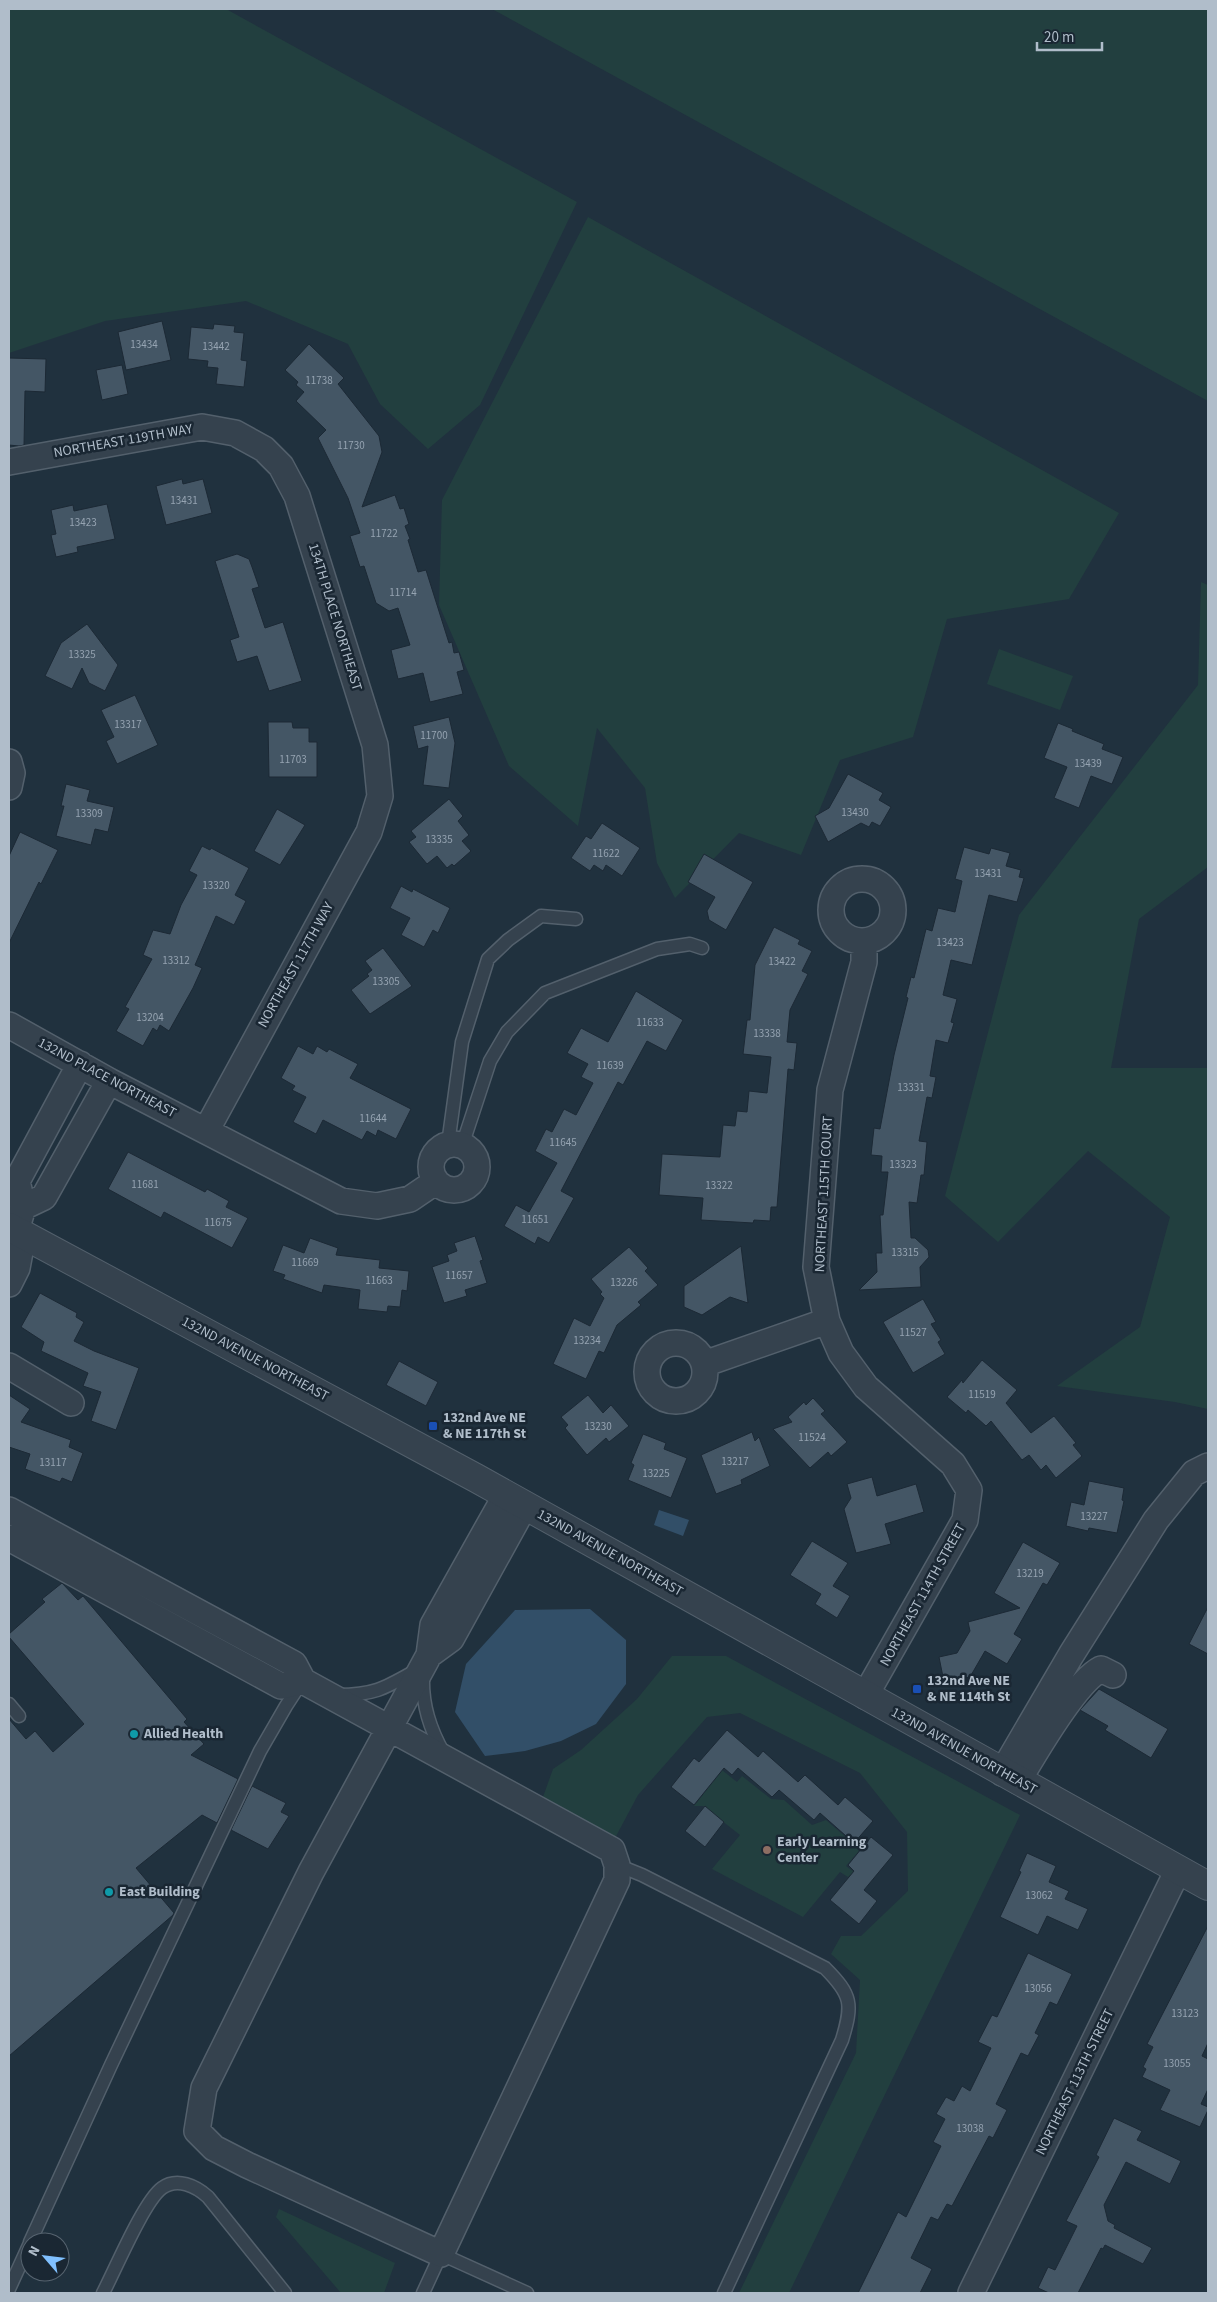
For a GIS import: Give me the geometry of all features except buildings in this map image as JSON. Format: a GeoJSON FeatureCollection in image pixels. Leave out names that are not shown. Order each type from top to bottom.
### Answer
{"type":"FeatureCollection","features":[{"type":"Feature","properties":{"kind":"street","name":"NORTHEAST 119TH WAY"},"geometry":{"type":"LineString","coordinates":[[9,462],[202,427],[235,434],[264,449]]}},
{"type":"Feature","properties":{"kind":"street","name":"134TH PLACE NORTHEAST"},"geometry":{"type":"LineString","coordinates":[[264,449],[281,466],[297,496],[375,745],[380,796]]}},
{"type":"Feature","properties":{"kind":"street"},"geometry":{"type":"LineString","coordinates":[[9,762],[12,773],[9,787]]}},
{"type":"Feature","properties":{"kind":"street","name":"NORTHEAST 117TH WAY"},"geometry":{"type":"LineString","coordinates":[[206,1130],[369,832],[380,796]]}},
{"type":"Feature","properties":{"kind":"street","name":"NORTHEAST 115TH COURT"},"geometry":{"type":"LineString","coordinates":[[864,941],[864,962],[830,1090],[816,1267],[827,1321],[841,1353],[866,1387],[953,1464],[969,1490]]}},
{"type":"Feature","properties":{"kind":"street","name":"132ND PLACE NORTHEAST"},"geometry":{"type":"LineString","coordinates":[[9,1025],[109,1080],[340,1201],[377,1206],[410,1199],[435,1182]]}},
{"type":"Feature","properties":{"kind":"street"},"geometry":{"type":"LineString","coordinates":[[9,1284],[17,1268],[20,1252],[16,1222],[17,1181],[80,1064]]}},
{"type":"Feature","properties":{"kind":"street"},"geometry":{"type":"LineString","coordinates":[[16,1222],[44,1197],[109,1080]]}},
{"type":"Feature","properties":{"kind":"street"},"geometry":{"type":"LineString","coordinates":[[455,1145],[473,1153],[478,1170],[468,1186],[460,1190],[451,1191],[442,1188],[435,1182],[431,1173],[431,1164],[434,1155],[440,1148],[455,1145]]}},
{"type":"Feature","properties":{"kind":"street","name":"132ND AVENUE NORTHEAST"},"geometry":{"type":"LineString","coordinates":[[16,1222],[1208,1886]]}},
{"type":"Feature","properties":{"kind":"street"},"geometry":{"type":"LineString","coordinates":[[704,1364],[827,1321]]}},
{"type":"Feature","properties":{"kind":"street"},"geometry":{"type":"LineString","coordinates":[[9,1366],[71,1403]]}},
{"type":"Feature","properties":{"kind":"street"},"geometry":{"type":"LineString","coordinates":[[1010,1777],[1066,1664],[1156,1520],[1194,1473],[1208,1466]]}},
{"type":"Feature","properties":{"kind":"street","name":"NORTHEAST 114TH STREET"},"geometry":{"type":"LineString","coordinates":[[865,1696],[965,1520],[969,1490]]}},
{"type":"Feature","properties":{"kind":"street"},"geometry":{"type":"LineString","coordinates":[[9,1510],[110,1556],[294,1664],[303,1681],[389,1726],[612,1850],[617,1865],[617,1880],[441,2254],[247,2165],[214,2148],[197,2131],[204,2088],[310,1872],[389,1726],[426,1660],[433,1626],[515,1500]]}},
{"type":"Feature","properties":{"kind":"street"},"geometry":{"type":"LineString","coordinates":[[9,1538],[281,1686],[303,1681]]}},
{"type":"Feature","properties":{"kind":"street"},"geometry":{"type":"LineString","coordinates":[[1010,1777],[1093,1673],[1101,1668],[1113,1675]]}},
{"type":"Feature","properties":{"kind":"street","name":"NORTHEAST 113TH STREET"},"geometry":{"type":"LineString","coordinates":[[972,2293],[1178,1870]]}},
{"type":"Feature","properties":{"kind":"lane"},"geometry":{"type":"LineString","coordinates":[[455,1145],[462,1042],[488,960],[541,916],[576,919]]}},
{"type":"Feature","properties":{"kind":"lane"},"geometry":{"type":"LineString","coordinates":[[455,1145],[490,1061],[507,1032],[546,993],[657,949],[690,944],[702,948]]}},
{"type":"Feature","properties":{"kind":"lane"},"geometry":{"type":"LineString","coordinates":[[95,1585],[110,1556]]}},
{"type":"Feature","properties":{"kind":"lane"},"geometry":{"type":"LineString","coordinates":[[331,1696],[369,1694],[393,1684],[426,1660]]}},
{"type":"Feature","properties":{"kind":"lane"},"geometry":{"type":"LineString","coordinates":[[426,1660],[422,1695],[432,1733],[447,1759]]}},
{"type":"Feature","properties":{"kind":"lane"},"geometry":{"type":"LineString","coordinates":[[35,2232],[111,2065],[260,1751],[303,1681]]}},
{"type":"Feature","properties":{"kind":"lane"},"geometry":{"type":"LineString","coordinates":[[9,1704],[19,1716]]}},
{"type":"Feature","properties":{"kind":"lane"},"geometry":{"type":"LineString","coordinates":[[617,1865],[642,1875],[825,1968],[838,1982],[849,2002],[849,2016],[842,2040],[724,2293]]}},
{"type":"Feature","properties":{"kind":"lane"},"geometry":{"type":"LineString","coordinates":[[103,2293],[150,2202],[162,2188],[174,2183],[197,2187],[208,2196],[285,2293]]}},
{"type":"Feature","properties":{"kind":"lane"},"geometry":{"type":"LineString","coordinates":[[423,2293],[441,2254],[527,2293]]}},
{"type":"Feature","properties":{"kind":"lane"},"geometry":{"type":"LineString","coordinates":[[9,2289],[20,2264]]}},
{"type":"Feature","properties":{"kind":"green space"},"geometry":{"type":"Polygon","coordinates":[[[9,9],[226,9],[577,202],[480,405],[428,449],[380,404],[348,344],[246,301],[105,321],[9,353],[9,9]]]}},
{"type":"Feature","properties":{"kind":"green space"},"geometry":{"type":"Polygon","coordinates":[[[492,9],[1208,9],[1208,401],[492,9]]]}},
{"type":"Feature","properties":{"kind":"green space"},"geometry":{"type":"Polygon","coordinates":[[[588,217],[1119,513],[1069,599],[947,619],[913,737],[840,760],[801,855],[739,833],[675,898],[657,863],[645,788],[597,728],[578,826],[509,766],[439,605],[442,500],[588,217]]]}},
{"type":"Feature","properties":{"kind":"green space"},"geometry":{"type":"Polygon","coordinates":[[[1201,582],[1208,585],[1208,867],[1139,919],[1111,1068],[1208,1068],[1208,1409],[1175,1402],[1057,1386],[1140,1327],[1170,1217],[1088,1151],[998,1242],[945,1196],[1019,915],[1198,685],[1201,582]]]}},
{"type":"Feature","properties":{"kind":"green space"},"geometry":{"type":"Polygon","coordinates":[[[999,649],[1073,676],[1060,710],[987,684],[999,649]]]}},
{"type":"Feature","properties":{"kind":"green space"},"geometry":{"type":"Polygon","coordinates":[[[672,1656],[726,1656],[1020,1815],[789,2293],[739,2293],[856,2053],[860,1980],[831,1954],[841,1936],[861,1936],[908,1891],[907,1832],[860,1773],[740,1713],[707,1717],[638,1795],[614,1840],[543,1797],[553,1769],[581,1750],[637,1699],[672,1656]]]}},
{"type":"Feature","properties":{"kind":"green space"},"geometry":{"type":"Polygon","coordinates":[[[722,1770],[737,1782],[742,1776],[771,1799],[784,1800],[812,1825],[826,1820],[855,1845],[870,1838],[846,1866],[854,1872],[848,1877],[840,1872],[803,1917],[712,1869],[740,1835],[703,1806],[694,1806],[722,1770]]]}},
{"type":"Feature","properties":{"kind":"green space"},"geometry":{"type":"Polygon","coordinates":[[[279,2209],[395,2263],[384,2293],[341,2293],[276,2217],[279,2209]]]}},
{"type":"Feature","properties":{"kind":"water"},"geometry":{"type":"Polygon","coordinates":[[[659,1510],[689,1520],[683,1536],[654,1525],[659,1510]]]}},
{"type":"Feature","properties":{"kind":"water"},"geometry":{"type":"Polygon","coordinates":[[[590,1609],[626,1640],[626,1684],[596,1724],[561,1741],[525,1751],[485,1756],[455,1712],[466,1664],[515,1610],[590,1609]]]}},
{"type":"Feature","properties":{"kind":"place","name":"132nd Ave NE & NE 117th St"},"geometry":{"type":"Point","coordinates":[433,1426]}},
{"type":"Feature","properties":{"kind":"place","name":"132nd Ave NE & NE 114th St"},"geometry":{"type":"Point","coordinates":[917,1689]}},
{"type":"Feature","properties":{"kind":"place","name":"Allied Health"},"geometry":{"type":"Point","coordinates":[134,1734]}},
{"type":"Feature","properties":{"kind":"place","name":"Early Learning Center"},"geometry":{"type":"Point","coordinates":[767,1850]}},
{"type":"Feature","properties":{"kind":"place","name":"East Building"},"geometry":{"type":"Point","coordinates":[109,1892]}}]}
